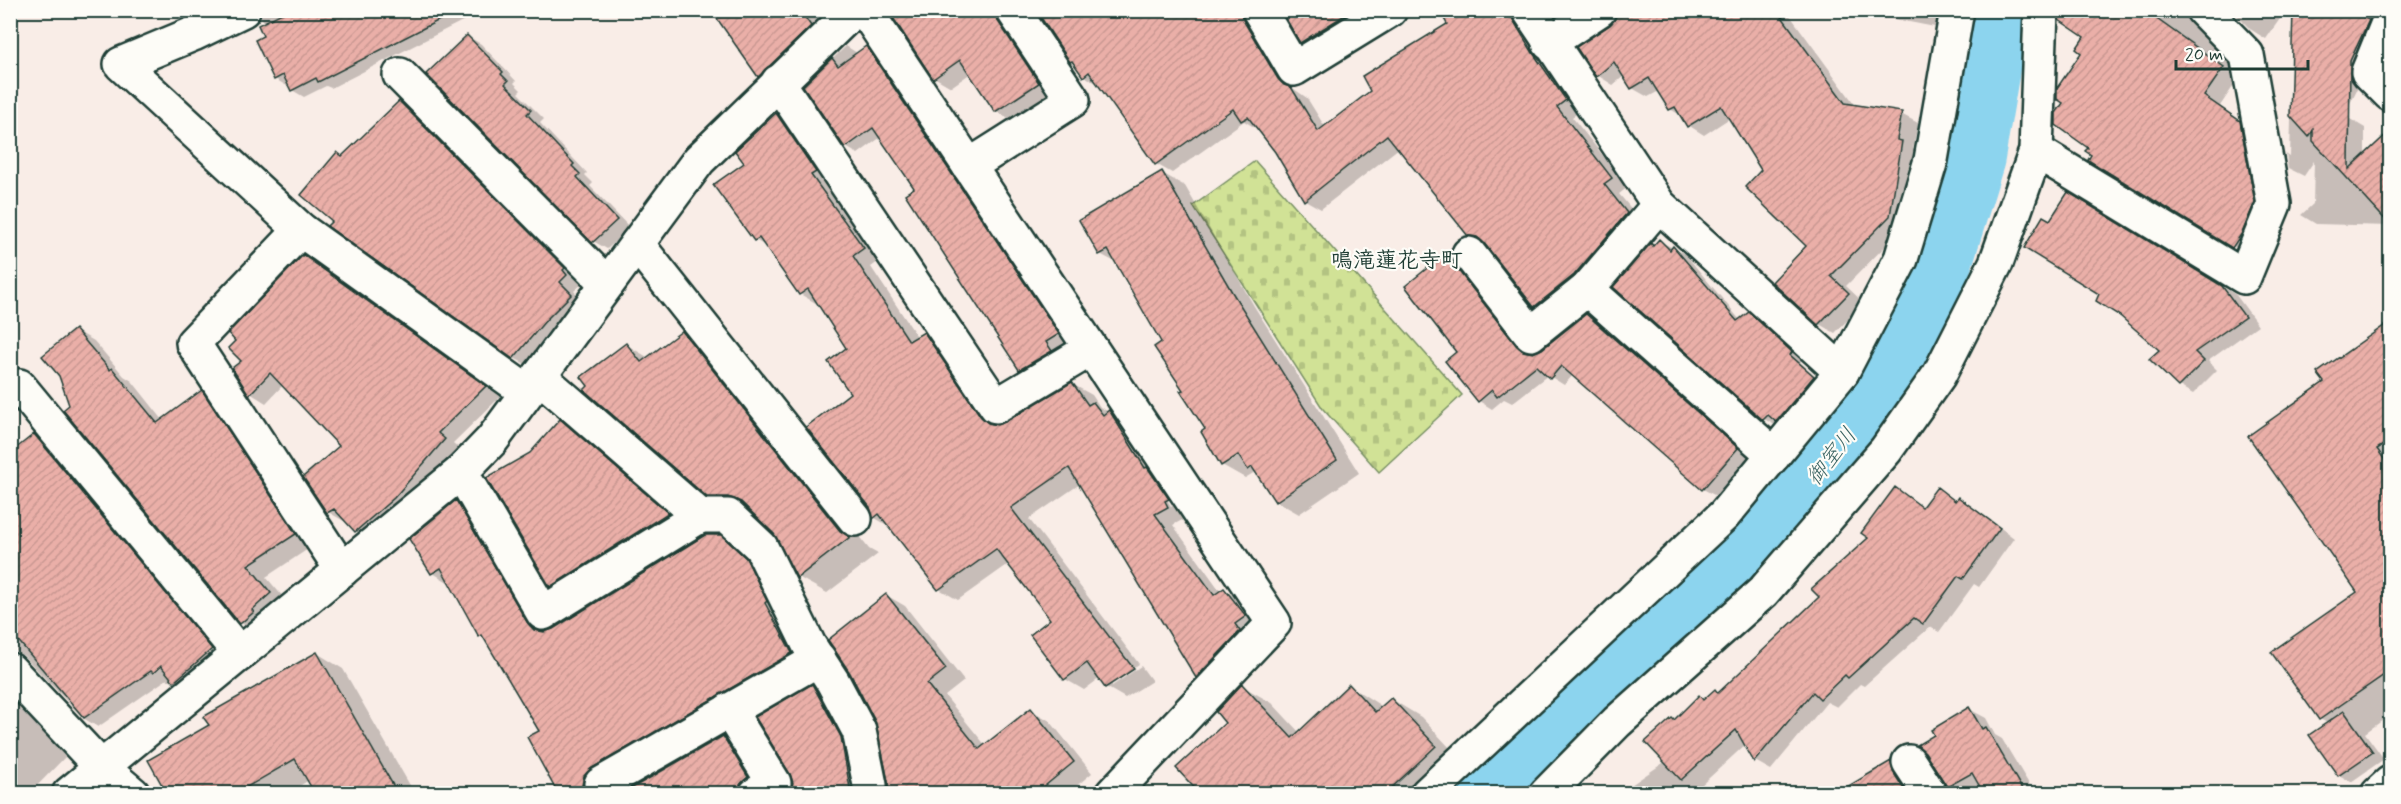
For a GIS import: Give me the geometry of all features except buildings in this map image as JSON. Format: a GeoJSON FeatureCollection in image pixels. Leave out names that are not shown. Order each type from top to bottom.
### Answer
{"type":"FeatureCollection","features":[{"type":"Feature","properties":{"kind":"street"},"geometry":{"type":"LineString","coordinates":[[243,10],[192,22],[120,64],[301,230],[533,384],[700,516]]}},
{"type":"Feature","properties":{"kind":"street"},"geometry":{"type":"LineString","coordinates":[[969,166],[1073,100],[1013,10]]}},
{"type":"Feature","properties":{"kind":"street"},"geometry":{"type":"LineString","coordinates":[[1259,10],[1294,69],[1390,10]]}},
{"type":"Feature","properties":{"kind":"street"},"geometry":{"type":"LineString","coordinates":[[1529,10],[1548,43],[1659,205],[1842,372]]}},
{"type":"Feature","properties":{"kind":"street"},"geometry":{"type":"LineString","coordinates":[[1548,43],[1599,10]]}},
{"type":"Feature","properties":{"kind":"street"},"geometry":{"type":"LineString","coordinates":[[1427,794],[1724,515],[1842,372],[1901,259],[1931,160],[1957,10]]}},
{"type":"Feature","properties":{"kind":"street"},"geometry":{"type":"LineString","coordinates":[[1546,794],[1617,722],[1763,592],[1886,450],[1939,375],[1991,273],[2036,151],[2041,10]]}},
{"type":"Feature","properties":{"kind":"street"},"geometry":{"type":"LineString","coordinates":[[2036,151],[2244,277],[2274,204],[2247,55],[2203,10]]}},
{"type":"Feature","properties":{"kind":"street"},"geometry":{"type":"LineString","coordinates":[[69,794],[462,472],[492,440],[699,160],[778,82],[854,12],[969,166],[1274,623],[1112,794]]}},
{"type":"Feature","properties":{"kind":"street"},"geometry":{"type":"LineString","coordinates":[[2391,18],[2368,72],[2391,94]]}},
{"type":"Feature","properties":{"kind":"street"},"geometry":{"type":"LineString","coordinates":[[400,75],[607,284]]}},
{"type":"Feature","properties":{"kind":"street"},"geometry":{"type":"LineString","coordinates":[[778,82],[996,406],[1091,349]]}},
{"type":"Feature","properties":{"kind":"street"},"geometry":{"type":"LineString","coordinates":[[1469,254],[1532,334],[1587,290],[1659,205]]}},
{"type":"Feature","properties":{"kind":"street"},"geometry":{"type":"LineString","coordinates":[[301,230],[193,343],[342,570]]}},
{"type":"Feature","properties":{"kind":"street"},"geometry":{"type":"LineString","coordinates":[[637,244],[855,519]]}},
{"type":"Feature","properties":{"kind":"street"},"geometry":{"type":"LineString","coordinates":[[1587,290],[1774,455]]}},
{"type":"Feature","properties":{"kind":"street"},"geometry":{"type":"LineString","coordinates":[[10,393],[19,386],[240,654]]}},
{"type":"Feature","properties":{"kind":"street"},"geometry":{"type":"LineString","coordinates":[[462,472],[543,613],[700,516],[728,516],[761,547],[809,645],[859,731],[870,794]]}},
{"type":"Feature","properties":{"kind":"street"},"geometry":{"type":"LineString","coordinates":[[609,794],[601,784],[819,659]]}},
{"type":"Feature","properties":{"kind":"street"},"geometry":{"type":"LineString","coordinates":[[10,670],[102,768],[133,794]]}},
{"type":"Feature","properties":{"kind":"street"},"geometry":{"type":"LineString","coordinates":[[729,710],[774,783],[756,794]]}},
{"type":"Feature","properties":{"kind":"street"},"geometry":{"type":"LineString","coordinates":[[1909,762],[1930,794]]}},
{"type":"Feature","properties":{"kind":"street"},"geometry":{"type":"LineString","coordinates":[[2378,794],[2391,783]]}},
{"type":"Feature","properties":{"kind":"green space"},"geometry":{"type":"Polygon","coordinates":[[[1255,161],[1462,395],[1379,472],[1323,409],[1193,206],[1255,161]]]}},
{"type":"Feature","properties":{"kind":"waterway","name":"御室川"},"geometry":{"type":"LineString","coordinates":[[1492,794],[1629,664],[1726,582],[1850,440],[1899,352],[1935,252],[1965,156],[1980,68],[1985,10]]}},
{"type":"Feature","properties":{"kind":"district","name":"鳴滝蓮花寺町"},"geometry":{"type":"Point","coordinates":[1397,261]}}]}
